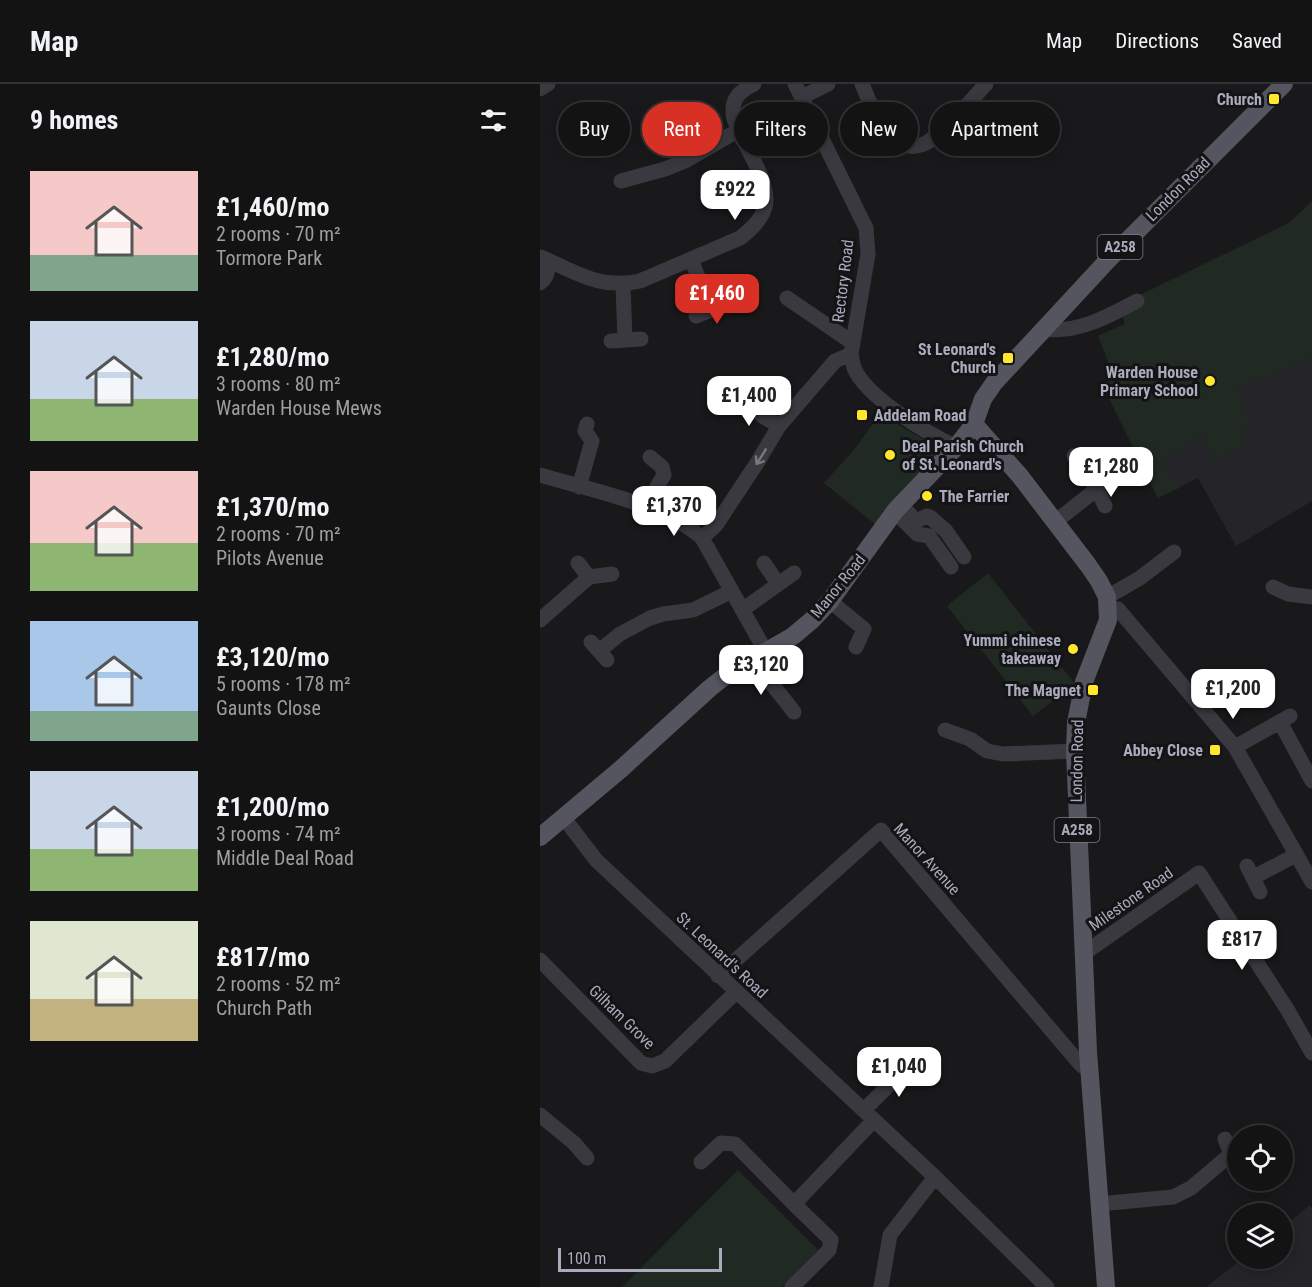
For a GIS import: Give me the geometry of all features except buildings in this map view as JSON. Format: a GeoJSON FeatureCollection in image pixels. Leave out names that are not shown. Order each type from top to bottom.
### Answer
{"type":"FeatureCollection","features":[{"type":"Feature","properties":{"kind":"main road","name":"London Road"},"geometry":{"type":"LineString","coordinates":[[974,424],[983,399],[1042,329],[1107,260],[1284,84]]}},
{"type":"Feature","properties":{"kind":"main road","name":"Manor Road"},"geometry":{"type":"LineString","coordinates":[[540,837],[621,769],[710,688],[729,673],[793,636],[830,601],[898,508],[956,447],[974,424]]}},
{"type":"Feature","properties":{"kind":"main road"},"geometry":{"type":"LineString","coordinates":[[974,424],[1020,476],[1089,565],[1100,581],[1107,603]]}},
{"type":"Feature","properties":{"kind":"main road","name":"London Road"},"geometry":{"type":"LineString","coordinates":[[1106,1287],[1083,954],[1075,751],[1076,723],[1084,682],[1108,620],[1107,603]]}},
{"type":"Feature","properties":{"kind":"street"},"geometry":{"type":"LineString","coordinates":[[540,89],[548,84]]}},
{"type":"Feature","properties":{"kind":"street"},"geometry":{"type":"LineString","coordinates":[[734,119],[733,103],[736,95],[754,84]]}},
{"type":"Feature","properties":{"kind":"street"},"geometry":{"type":"LineString","coordinates":[[798,91],[828,84]]}},
{"type":"Feature","properties":{"kind":"street"},"geometry":{"type":"LineString","coordinates":[[862,84],[885,132],[893,141],[921,146],[935,137],[986,84]]}},
{"type":"Feature","properties":{"kind":"street","name":"Rectory Road"},"geometry":{"type":"LineString","coordinates":[[798,91],[866,228],[867,254],[852,349]]}},
{"type":"Feature","properties":{"kind":"street"},"geometry":{"type":"LineString","coordinates":[[621,181],[685,161],[734,133]]}},
{"type":"Feature","properties":{"kind":"street"},"geometry":{"type":"LineString","coordinates":[[540,257],[595,281],[623,285],[740,238],[762,217],[767,201],[765,185],[751,156]]}},
{"type":"Feature","properties":{"kind":"street"},"geometry":{"type":"LineString","coordinates":[[540,257],[548,265],[544,279]]}},
{"type":"Feature","properties":{"kind":"street"},"geometry":{"type":"LineString","coordinates":[[691,259],[711,310]]}},
{"type":"Feature","properties":{"kind":"street"},"geometry":{"type":"LineString","coordinates":[[544,279],[552,269],[563,267]]}},
{"type":"Feature","properties":{"kind":"street"},"geometry":{"type":"LineString","coordinates":[[623,285],[626,340]]}},
{"type":"Feature","properties":{"kind":"street"},"geometry":{"type":"LineString","coordinates":[[787,298],[852,349],[854,368],[864,383],[878,397],[929,433],[956,447]]}},
{"type":"Feature","properties":{"kind":"street"},"geometry":{"type":"LineString","coordinates":[[1042,329],[1060,331],[1093,324],[1137,301]]}},
{"type":"Feature","properties":{"kind":"street"},"geometry":{"type":"LineString","coordinates":[[696,316],[726,304]]}},
{"type":"Feature","properties":{"kind":"street"},"geometry":{"type":"LineString","coordinates":[[702,538],[716,525],[779,426],[835,361],[852,349]]}},
{"type":"Feature","properties":{"kind":"street"},"geometry":{"type":"LineString","coordinates":[[742,398],[764,417],[779,426]]}},
{"type":"Feature","properties":{"kind":"street"},"geometry":{"type":"LineString","coordinates":[[579,487],[596,446],[585,431],[587,424]]}},
{"type":"Feature","properties":{"kind":"street"},"geometry":{"type":"LineString","coordinates":[[1074,456],[1097,489],[1105,506]]}},
{"type":"Feature","properties":{"kind":"street"},"geometry":{"type":"LineString","coordinates":[[645,507],[664,475],[662,467],[650,457]]}},
{"type":"Feature","properties":{"kind":"street"},"geometry":{"type":"LineString","coordinates":[[541,480],[579,487],[645,507],[677,519],[702,538],[742,610],[760,656],[795,711]]}},
{"type":"Feature","properties":{"kind":"street"},"geometry":{"type":"LineString","coordinates":[[1055,522],[1097,489]]}},
{"type":"Feature","properties":{"kind":"street"},"geometry":{"type":"LineString","coordinates":[[898,508],[916,521],[930,517],[946,531],[964,557]]}},
{"type":"Feature","properties":{"kind":"street"},"geometry":{"type":"LineString","coordinates":[[898,508],[917,534],[929,536],[951,567]]}},
{"type":"Feature","properties":{"kind":"street"},"geometry":{"type":"LineString","coordinates":[[1174,552],[1107,603],[1118,609],[1234,747],[1312,882]]}},
{"type":"Feature","properties":{"kind":"street"},"geometry":{"type":"LineString","coordinates":[[578,563],[589,577]]}},
{"type":"Feature","properties":{"kind":"street"},"geometry":{"type":"LineString","coordinates":[[764,563],[778,584]]}},
{"type":"Feature","properties":{"kind":"street"},"geometry":{"type":"LineString","coordinates":[[742,610],[794,573]]}},
{"type":"Feature","properties":{"kind":"street"},"geometry":{"type":"LineString","coordinates":[[540,620],[589,577],[612,574]]}},
{"type":"Feature","properties":{"kind":"street"},"geometry":{"type":"LineString","coordinates":[[1273,587],[1288,594],[1312,597]]}},
{"type":"Feature","properties":{"kind":"street"},"geometry":{"type":"LineString","coordinates":[[599,651],[620,634],[650,618],[693,610],[732,591]]}},
{"type":"Feature","properties":{"kind":"street"},"geometry":{"type":"LineString","coordinates":[[830,601],[867,626],[856,647]]}},
{"type":"Feature","properties":{"kind":"street"},"geometry":{"type":"LineString","coordinates":[[1234,747],[1285,719],[1312,781]]}},
{"type":"Feature","properties":{"kind":"street"},"geometry":{"type":"LineString","coordinates":[[945,730],[970,739],[987,752],[1004,754],[1075,751]]}},
{"type":"Feature","properties":{"kind":"street","name":"St. Leonard's Road"},"geometry":{"type":"LineString","coordinates":[[564,818],[596,860],[935,1177],[1047,1287]]}},
{"type":"Feature","properties":{"kind":"street","name":"Manor Avenue"},"geometry":{"type":"LineString","coordinates":[[718,976],[881,830],[1080,1064],[1090,1071]]}},
{"type":"Feature","properties":{"kind":"street"},"geometry":{"type":"LineString","coordinates":[[1254,878],[1296,855]]}},
{"type":"Feature","properties":{"kind":"street","name":"Milestone Road"},"geometry":{"type":"LineString","coordinates":[[1083,954],[1199,873],[1287,1009],[1312,1053]]}},
{"type":"Feature","properties":{"kind":"street","name":"Gilham Grove"},"geometry":{"type":"LineString","coordinates":[[540,960],[641,1063],[652,1066],[665,1061],[736,992]]}},
{"type":"Feature","properties":{"kind":"street"},"geometry":{"type":"LineString","coordinates":[[794,1204],[911,1063]]}},
{"type":"Feature","properties":{"kind":"street"},"geometry":{"type":"LineString","coordinates":[[540,1115],[574,1143],[588,1158]]}},
{"type":"Feature","properties":{"kind":"street"},"geometry":{"type":"LineString","coordinates":[[1225,1139],[1227,1143]]}},
{"type":"Feature","properties":{"kind":"street"},"geometry":{"type":"LineString","coordinates":[[700,1162],[721,1143],[735,1144],[831,1240],[829,1250],[792,1287]]}},
{"type":"Feature","properties":{"kind":"street"},"geometry":{"type":"LineString","coordinates":[[1099,1204],[1173,1197],[1191,1188],[1227,1160]]}},
{"type":"Feature","properties":{"kind":"street"},"geometry":{"type":"LineString","coordinates":[[881,1287],[890,1235],[935,1177]]}},
{"type":"Feature","properties":{"kind":"shaded area","name":"Warden House Primary School"},"geometry":{"type":"Polygon","coordinates":[[[1312,201],[1312,358],[1237,389],[1252,425],[1241,431],[1248,446],[1214,461],[1203,436],[1162,459],[1179,488],[1158,498],[1103,386],[1114,376],[1098,336],[1125,324],[1119,305],[1289,223],[1312,201]]]}},
{"type":"Feature","properties":{"kind":"shaded area","name":"Warden House Primary School"},"geometry":{"type":"Polygon","coordinates":[[[1312,257],[1312,501],[1236,546],[1198,478],[1158,498],[1103,386],[1114,376],[1098,336],[1125,324],[1119,305],[1312,257]]]}},
{"type":"Feature","properties":{"kind":"shaded area"},"geometry":{"type":"Polygon","coordinates":[[[887,418],[943,451],[877,526],[824,483],[857,446],[874,422],[887,418]]]}},
{"type":"Feature","properties":{"kind":"shaded area"},"geometry":{"type":"Polygon","coordinates":[[[988,573],[1075,684],[1033,716],[947,606],[988,573]]]}},
{"type":"Feature","properties":{"kind":"shaded area"},"geometry":{"type":"Polygon","coordinates":[[[738,1170],[818,1250],[782,1287],[622,1287],[738,1170]]]}},
{"type":"Feature","properties":{"kind":"shaded area"},"geometry":{"type":"Polygon","coordinates":[[[1310,1205],[1312,1208],[1312,1287],[1206,1287],[1229,1269],[1293,1269],[1293,1219],[1310,1205]]]}},
{"type":"Feature","properties":{"kind":"place","name":"Church"},"geometry":{"type":"Point","coordinates":[1274,99]}},
{"type":"Feature","properties":{"kind":"place","name":"St Leonard's Church"},"geometry":{"type":"Point","coordinates":[1008,358]}},
{"type":"Feature","properties":{"kind":"place","name":"Warden House Primary School"},"geometry":{"type":"Point","coordinates":[1210,381]}},
{"type":"Feature","properties":{"kind":"place","name":"Addelam Road"},"geometry":{"type":"Point","coordinates":[862,415]}},
{"type":"Feature","properties":{"kind":"place","name":"Deal Parish Church of St. Leonard's"},"geometry":{"type":"Point","coordinates":[890,455]}},
{"type":"Feature","properties":{"kind":"place","name":"The Farrier"},"geometry":{"type":"Point","coordinates":[927,496]}},
{"type":"Feature","properties":{"kind":"place","name":"Yummi chinese takeaway"},"geometry":{"type":"Point","coordinates":[1073,649]}},
{"type":"Feature","properties":{"kind":"place","name":"The Magnet"},"geometry":{"type":"Point","coordinates":[1093,690]}},
{"type":"Feature","properties":{"kind":"place","name":"Abbey Close"},"geometry":{"type":"Point","coordinates":[1215,750]}}]}
